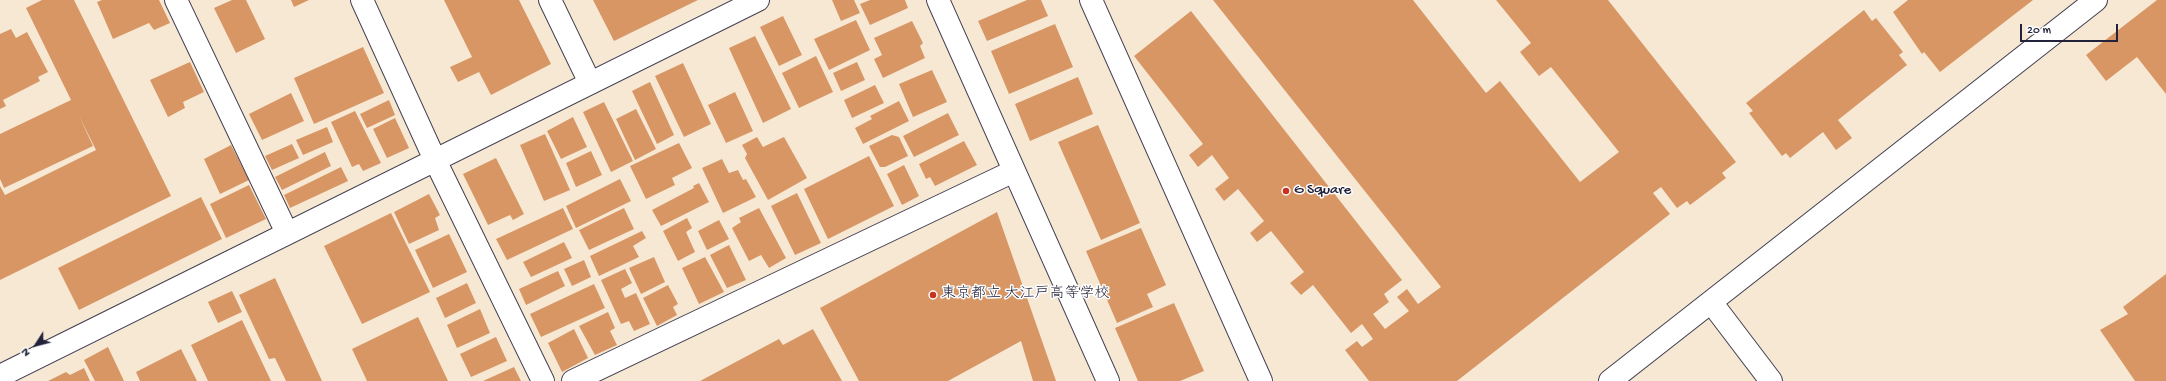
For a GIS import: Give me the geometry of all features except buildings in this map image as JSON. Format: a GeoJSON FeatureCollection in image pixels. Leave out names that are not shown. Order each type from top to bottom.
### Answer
{"type":"FeatureCollection","features":[{"type":"Feature","properties":{"kind":"street"},"geometry":{"type":"LineString","coordinates":[[176,0],[287,233]]}},
{"type":"Feature","properties":{"kind":"street"},"geometry":{"type":"LineString","coordinates":[[362,0],[435,160],[543,381]]}},
{"type":"Feature","properties":{"kind":"street"},"geometry":{"type":"LineString","coordinates":[[550,0],[590,83]]}},
{"type":"Feature","properties":{"kind":"street"},"geometry":{"type":"LineString","coordinates":[[0,376],[758,0]]}},
{"type":"Feature","properties":{"kind":"street"},"geometry":{"type":"LineString","coordinates":[[938,0],[1108,381]]}},
{"type":"Feature","properties":{"kind":"street"},"geometry":{"type":"LineString","coordinates":[[1091,0],[1261,381]]}},
{"type":"Feature","properties":{"kind":"street"},"geometry":{"type":"LineString","coordinates":[[1610,381],[2096,0]]}},
{"type":"Feature","properties":{"kind":"street"},"geometry":{"type":"LineString","coordinates":[[573,381],[1014,171]]}},
{"type":"Feature","properties":{"kind":"street"},"geometry":{"type":"LineString","coordinates":[[1711,302],[1771,381]]}},
{"type":"Feature","properties":{"kind":"place","name":"G Square"},"geometry":{"type":"Point","coordinates":[1286,191]}},
{"type":"Feature","properties":{"kind":"place","name":"東京都立 大江戸高等学校"},"geometry":{"type":"Point","coordinates":[933,295]}}]}
